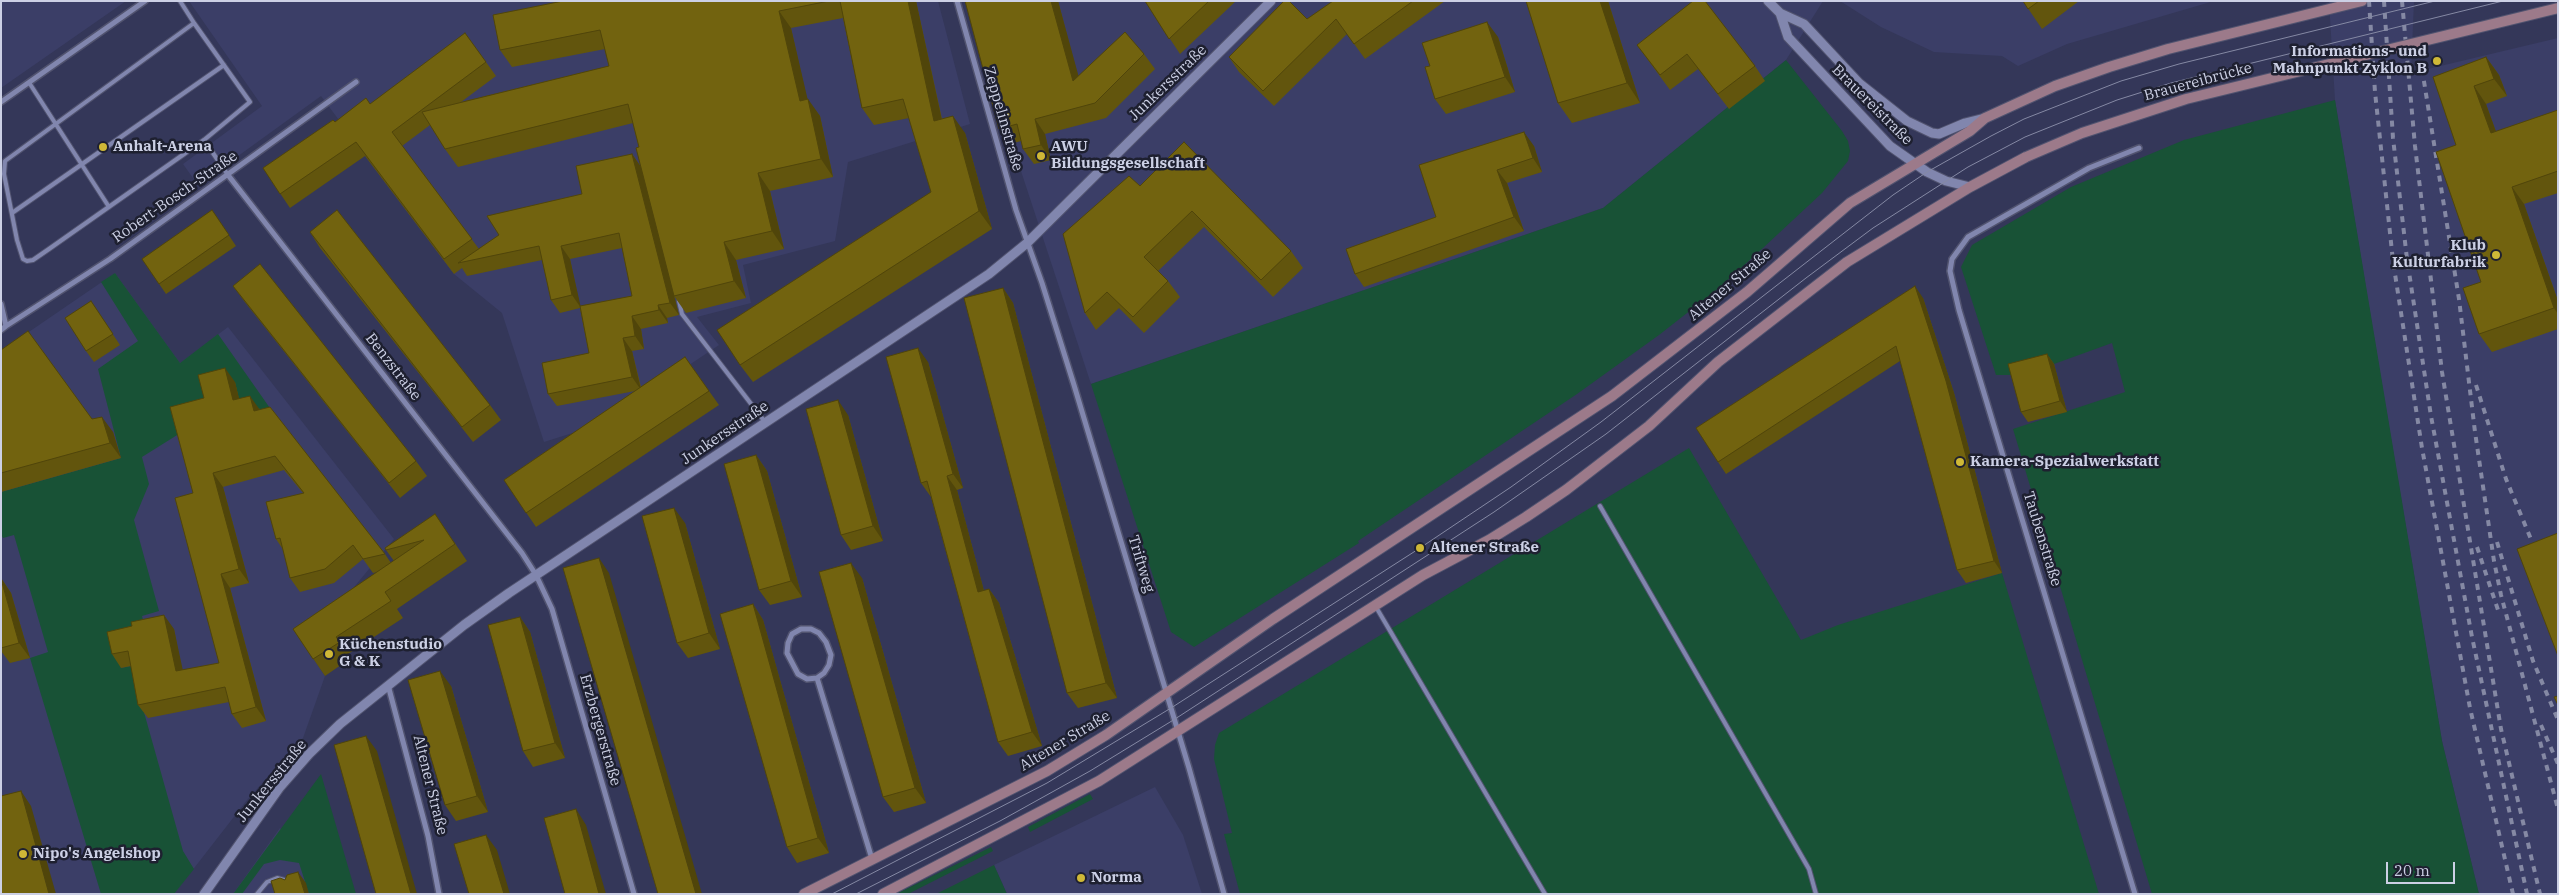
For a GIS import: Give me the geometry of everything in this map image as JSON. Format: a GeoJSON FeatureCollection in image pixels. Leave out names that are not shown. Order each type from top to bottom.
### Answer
{"type":"FeatureCollection","features":[{"type":"Feature","properties":{"kind":"main road","name":"Altener Straße"},"geometry":{"type":"LineString","coordinates":[[804,894],[1047,771],[1106,735],[1273,619],[1612,396],[1747,292],[1850,203],[1970,131],[1984,118],[2023,100],[2100,70],[2143,57],[2362,1]]}},
{"type":"Feature","properties":{"kind":"main road","name":"Brauereibrücke"},"geometry":{"type":"LineString","coordinates":[[1970,186],[2026,157],[2082,133],[2186,100],[2558,8]]}},
{"type":"Feature","properties":{"kind":"main road"},"geometry":{"type":"LineString","coordinates":[[883,894],[1099,781],[1423,575],[1489,540],[1566,490],[1649,426],[1718,362],[1825,278],[1877,242],[1953,199],[1970,186]]}},
{"type":"Feature","properties":{"kind":"street"},"geometry":{"type":"LineString","coordinates":[[1,102],[30,84],[145,1]]}},
{"type":"Feature","properties":{"kind":"street","name":"Zeppelinstraße"},"geometry":{"type":"LineString","coordinates":[[957,1],[989,118],[1027,243]]}},
{"type":"Feature","properties":{"kind":"street","name":"Junkersstraße"},"geometry":{"type":"LineString","coordinates":[[204,894],[280,787],[309,754],[340,724],[464,625],[536,575],[989,274],[1027,243],[1271,1]]}},
{"type":"Feature","properties":{"kind":"street","name":"Brauereistraße"},"geometry":{"type":"LineString","coordinates":[[1768,1],[1780,13],[1804,24],[1859,83],[1915,125],[1939,134],[1984,118]]}},
{"type":"Feature","properties":{"kind":"street","name":"Brauereistraße"},"geometry":{"type":"LineString","coordinates":[[1780,13],[1788,37],[1873,130],[1914,164],[1946,181],[1970,186]]}},
{"type":"Feature","properties":{"kind":"street","name":"Robert-Bosch-Straße"},"geometry":{"type":"LineString","coordinates":[[1,304],[4,328],[110,259],[356,82]]}},
{"type":"Feature","properties":{"kind":"street","name":"Taubenstraße"},"geometry":{"type":"LineString","coordinates":[[2135,894],[1959,310],[1950,271],[1952,259],[1968,237],[2089,168],[2139,148]]}},
{"type":"Feature","properties":{"kind":"street","name":"Benzstraße"},"geometry":{"type":"LineString","coordinates":[[228,175],[522,553],[536,575]]}},
{"type":"Feature","properties":{"kind":"street","name":"Triftweg"},"geometry":{"type":"LineString","coordinates":[[1027,243],[1042,283],[1074,385],[1167,694],[1224,894]]}},
{"type":"Feature","properties":{"kind":"street","name":"Erzbergerstraße"},"geometry":{"type":"LineString","coordinates":[[536,575],[552,610],[634,894]]}},
{"type":"Feature","properties":{"kind":"street"},"geometry":{"type":"LineString","coordinates":[[810,628],[819,633],[826,642],[831,655],[824,673],[817,678],[807,679],[798,674],[787,653],[788,643],[792,634],[801,629],[810,628]]}},
{"type":"Feature","properties":{"kind":"street"},"geometry":{"type":"LineString","coordinates":[[817,678],[872,859]]}},
{"type":"Feature","properties":{"kind":"street","name":"Altener Straße"},"geometry":{"type":"LineString","coordinates":[[388,685],[428,836],[439,894]]}},
{"type":"Feature","properties":{"kind":"lane"},"geometry":{"type":"LineString","coordinates":[[180,1],[250,102],[204,140],[41,254],[27,261],[20,252],[4,174],[5,161],[194,23]]}},
{"type":"Feature","properties":{"kind":"lane"},"geometry":{"type":"LineString","coordinates":[[12,212],[224,65]]}},
{"type":"Feature","properties":{"kind":"lane"},"geometry":{"type":"LineString","coordinates":[[30,84],[109,207]]}},
{"type":"Feature","properties":{"kind":"lane"},"geometry":{"type":"LineString","coordinates":[[204,140],[228,175]]}},
{"type":"Feature","properties":{"kind":"lane"},"geometry":{"type":"LineString","coordinates":[[678,295],[682,314],[766,422]]}},
{"type":"Feature","properties":{"kind":"lane"},"geometry":{"type":"LineString","coordinates":[[1600,506],[1809,869],[1816,894]]}},
{"type":"Feature","properties":{"kind":"lane"},"geometry":{"type":"LineString","coordinates":[[1375,605],[1545,894]]}},
{"type":"Feature","properties":{"kind":"lane"},"geometry":{"type":"LineString","coordinates":[[257,894],[267,882],[277,878],[286,879],[292,887]]}},
{"type":"Feature","properties":{"kind":"shaded area"},"geometry":{"type":"Polygon","coordinates":[[[1,1],[126,1],[1,88],[1,1]]]}},
{"type":"Feature","properties":{"kind":"shaded area"},"geometry":{"type":"Polygon","coordinates":[[[189,1],[938,1],[970,124],[848,162],[835,241],[743,265],[751,303],[697,317],[719,345],[601,424],[544,442],[502,313],[454,274],[321,96],[198,185],[183,164],[262,106],[189,1]]]}},
{"type":"Feature","properties":{"kind":"shaded area"},"geometry":{"type":"Polygon","coordinates":[[[968,1],[1823,1],[1786,60],[1603,208],[1091,384],[1020,168],[1006,143],[968,1]]]}},
{"type":"Feature","properties":{"kind":"shaded area"},"geometry":{"type":"Polygon","coordinates":[[[1840,1],[2214,1],[2067,44],[2018,66],[2002,56],[1934,52],[1881,27],[1840,1]]]}},
{"type":"Feature","properties":{"kind":"shaded area"},"geometry":{"type":"Polygon","coordinates":[[[2329,1],[2414,1],[2411,73],[2558,38],[2558,894],[2479,894],[2442,741],[2377,355],[2335,100],[2329,1]]]}},
{"type":"Feature","properties":{"kind":"shaded area"},"geometry":{"type":"Polygon","coordinates":[[[115,273],[180,363],[228,327],[394,539],[305,646],[325,676],[303,738],[247,800],[174,894],[1,894],[1,351],[115,273]]]}},
{"type":"Feature","properties":{"kind":"shaded area"},"geometry":{"type":"Polygon","coordinates":[[[1155,787],[1183,835],[1202,894],[1007,894],[994,865],[1155,787]]]}},
{"type":"Feature","properties":{"kind":"shaded area"},"geometry":{"type":"Polygon","coordinates":[[[280,828],[341,894],[233,894],[280,828]]]}},
{"type":"Feature","properties":{"kind":"green space"},"geometry":{"type":"Polygon","coordinates":[[[1786,60],[1842,131],[1848,141],[1850,151],[1848,161],[1822,193],[1763,248],[1719,288],[1659,335],[1577,394],[1358,541],[1359,543],[1194,647],[1171,632],[1091,384],[1603,208],[1786,60]]]}},
{"type":"Feature","properties":{"kind":"green space"},"geometry":{"type":"Polygon","coordinates":[[[2335,100],[2442,741],[2479,894],[2152,894],[2013,429],[2125,392],[2112,343],[2054,364],[2015,375],[1996,375],[1961,267],[1972,245],[2071,187],[2184,140],[2335,100]]]}},
{"type":"Feature","properties":{"kind":"green space"},"geometry":{"type":"Polygon","coordinates":[[[115,273],[180,363],[218,334],[279,421],[214,412],[142,457],[149,484],[134,520],[159,611],[142,616],[144,624],[121,668],[131,666],[183,851],[194,869],[174,894],[101,894],[30,658],[48,652],[14,535],[3,538],[1,534],[1,492],[121,458],[98,369],[138,341],[101,282],[115,273]]]}},
{"type":"Feature","properties":{"kind":"green space"},"geometry":{"type":"Polygon","coordinates":[[[1689,448],[1801,640],[1838,625],[2002,573],[2099,894],[1240,894],[1224,834],[1232,833],[1214,759],[1215,745],[1219,733],[1689,448]]]}},
{"type":"Feature","properties":{"kind":"green space"},"geometry":{"type":"Polygon","coordinates":[[[321,774],[356,894],[309,894],[299,863],[280,860],[264,864],[242,894],[233,894],[321,774]]]}},
{"type":"Feature","properties":{"kind":"green space"},"geometry":{"type":"Polygon","coordinates":[[[1090,794],[1093,799],[1030,832],[1028,827],[1090,794]]]}},
{"type":"Feature","properties":{"kind":"green space"},"geometry":{"type":"Polygon","coordinates":[[[991,847],[993,851],[908,894],[896,894],[991,847]]]}},
{"type":"Feature","properties":{"kind":"green space"},"geometry":{"type":"Polygon","coordinates":[[[994,865],[1007,894],[936,894],[994,865]]]}},
{"type":"Feature","properties":{"kind":"building"},"geometry":{"type":"Polygon","coordinates":[[[563,1],[829,1],[779,11],[800,101],[808,99],[821,159],[758,173],[772,231],[724,242],[734,281],[674,296],[636,148],[639,147],[628,104],[445,149],[422,112],[609,66],[600,30],[500,50],[493,15],[563,1]]]}},
{"type":"Feature","properties":{"kind":"building"},"geometry":{"type":"Polygon","coordinates":[[[840,1],[908,1],[934,121],[953,116],[979,211],[740,365],[717,330],[931,192],[903,99],[862,108],[840,1]]]}},
{"type":"Feature","properties":{"kind":"building"},"geometry":{"type":"Polygon","coordinates":[[[965,1],[1051,1],[1073,81],[1125,32],[1144,54],[1095,103],[1035,119],[1041,145],[1023,149],[1017,124],[999,129],[965,1]]]}},
{"type":"Feature","properties":{"kind":"building"},"geometry":{"type":"Polygon","coordinates":[[[1145,1],[1209,1],[1169,39],[1145,1]]]}},
{"type":"Feature","properties":{"kind":"building"},"geometry":{"type":"Polygon","coordinates":[[[1284,1],[1289,1],[1307,19],[1333,1],[1413,1],[1354,44],[1336,19],[1263,91],[1229,57],[1284,1]]]}},
{"type":"Feature","properties":{"kind":"building"},"geometry":{"type":"Polygon","coordinates":[[[1526,1],[1600,1],[1627,83],[1558,103],[1526,1]]]}},
{"type":"Feature","properties":{"kind":"building"},"geometry":{"type":"Polygon","coordinates":[[[1693,1],[1705,1],[1755,66],[1718,94],[1687,54],[1660,75],[1637,45],[1693,1]]]}},
{"type":"Feature","properties":{"kind":"building"},"geometry":{"type":"Polygon","coordinates":[[[2023,1],[2039,1],[2028,9],[2023,1]]]}},
{"type":"Feature","properties":{"kind":"building"},"geometry":{"type":"Polygon","coordinates":[[[1487,22],[1505,77],[1435,99],[1425,67],[1430,66],[1422,43],[1487,22]]]}},
{"type":"Feature","properties":{"kind":"building"},"geometry":{"type":"Polygon","coordinates":[[[465,33],[486,62],[392,132],[472,239],[444,259],[356,142],[280,194],[263,168],[333,120],[335,122],[366,98],[370,104],[465,33]]]}},
{"type":"Feature","properties":{"kind":"building"},"geometry":{"type":"Polygon","coordinates":[[[2486,57],[2494,79],[2474,86],[2491,133],[2558,110],[2558,171],[2512,187],[2554,308],[2479,334],[2463,288],[2481,282],[2436,152],[2456,145],[2433,77],[2486,57]]]}},
{"type":"Feature","properties":{"kind":"building"},"geometry":{"type":"Polygon","coordinates":[[[1524,132],[1533,158],[1497,170],[1514,217],[1355,274],[1346,249],[1436,217],[1419,165],[1524,132]]]}},
{"type":"Feature","properties":{"kind":"building"},"geometry":{"type":"Polygon","coordinates":[[[1184,142],[1291,251],[1261,280],[1192,211],[1144,257],[1168,281],[1133,317],[1107,292],[1085,313],[1063,234],[1129,176],[1140,186],[1184,142]]]}},
{"type":"Feature","properties":{"kind":"building"},"geometry":{"type":"Polygon","coordinates":[[[632,154],[670,303],[658,305],[659,310],[632,316],[635,336],[623,338],[632,377],[548,394],[542,363],[589,353],[580,306],[632,296],[619,233],[561,246],[572,295],[551,300],[539,246],[458,263],[499,235],[487,216],[582,194],[576,166],[632,154]]]}},
{"type":"Feature","properties":{"kind":"building"},"geometry":{"type":"Polygon","coordinates":[[[212,210],[229,235],[159,284],[142,259],[212,210]]]}},
{"type":"Feature","properties":{"kind":"building"},"geometry":{"type":"Polygon","coordinates":[[[337,210],[490,405],[462,427],[310,232],[337,210]]]}},
{"type":"Feature","properties":{"kind":"building"},"geometry":{"type":"Polygon","coordinates":[[[260,264],[416,461],[389,483],[233,286],[260,264]]]}},
{"type":"Feature","properties":{"kind":"building"},"geometry":{"type":"Polygon","coordinates":[[[1915,286],[1946,381],[1994,561],[1957,570],[1896,346],[1718,462],[1696,428],[1915,286]]]}},
{"type":"Feature","properties":{"kind":"building"},"geometry":{"type":"Polygon","coordinates":[[[1003,288],[1106,683],[1067,693],[964,298],[1003,288]]]}},
{"type":"Feature","properties":{"kind":"building"},"geometry":{"type":"Polygon","coordinates":[[[91,301],[113,334],[86,351],[65,318],[91,301]]]}},
{"type":"Feature","properties":{"kind":"building"},"geometry":{"type":"Polygon","coordinates":[[[28,331],[92,419],[102,417],[110,443],[1,473],[1,350],[28,331]]]}},
{"type":"Feature","properties":{"kind":"building"},"geometry":{"type":"Polygon","coordinates":[[[918,348],[953,474],[947,476],[978,592],[989,589],[1032,732],[998,742],[927,481],[921,483],[886,357],[918,348]]]}},
{"type":"Feature","properties":{"kind":"building"},"geometry":{"type":"Polygon","coordinates":[[[2047,354],[2060,401],[2021,412],[2008,364],[2047,354]]]}},
{"type":"Feature","properties":{"kind":"building"},"geometry":{"type":"Polygon","coordinates":[[[685,357],[709,391],[526,513],[504,480],[685,357]]]}},
{"type":"Feature","properties":{"kind":"building"},"geometry":{"type":"Polygon","coordinates":[[[225,368],[233,400],[250,396],[254,411],[270,407],[385,554],[363,559],[353,545],[325,569],[290,578],[280,538],[276,539],[266,502],[304,493],[275,456],[213,473],[239,569],[221,574],[256,707],[232,714],[225,687],[138,705],[128,651],[112,654],[107,632],[132,626],[131,622],[164,615],[176,671],[219,663],[175,498],[193,493],[170,407],[204,398],[198,375],[225,368]]]}},
{"type":"Feature","properties":{"kind":"building"},"geometry":{"type":"Polygon","coordinates":[[[838,400],[873,526],[841,535],[806,409],[838,400]]]}},
{"type":"Feature","properties":{"kind":"building"},"geometry":{"type":"Polygon","coordinates":[[[756,455],[791,581],[759,590],[724,464],[756,455]]]}},
{"type":"Feature","properties":{"kind":"building"},"geometry":{"type":"Polygon","coordinates":[[[674,508],[709,633],[677,643],[642,516],[674,508]]]}},
{"type":"Feature","properties":{"kind":"building"},"geometry":{"type":"Polygon","coordinates":[[[435,514],[455,544],[385,592],[391,601],[336,637],[340,642],[313,659],[293,629],[424,540],[386,550],[385,548],[435,514]]]}},
{"type":"Feature","properties":{"kind":"building"},"geometry":{"type":"Polygon","coordinates":[[[2558,533],[2558,656],[2517,549],[2558,533]]]}},
{"type":"Feature","properties":{"kind":"building"},"geometry":{"type":"Polygon","coordinates":[[[599,558],[696,894],[658,894],[563,568],[599,558]]]}},
{"type":"Feature","properties":{"kind":"building"},"geometry":{"type":"Polygon","coordinates":[[[851,563],[915,788],[883,797],[819,572],[851,563]]]}},
{"type":"Feature","properties":{"kind":"building"},"geometry":{"type":"Polygon","coordinates":[[[1,579],[19,643],[1,648],[1,579]]]}},
{"type":"Feature","properties":{"kind":"building"},"geometry":{"type":"Polygon","coordinates":[[[753,604],[818,838],[787,847],[720,614],[753,604]]]}},
{"type":"Feature","properties":{"kind":"building"},"geometry":{"type":"Polygon","coordinates":[[[520,617],[555,743],[523,751],[488,625],[520,617]]]}},
{"type":"Feature","properties":{"kind":"building"},"geometry":{"type":"Polygon","coordinates":[[[440,671],[477,796],[445,805],[408,680],[440,671]]]}},
{"type":"Feature","properties":{"kind":"building"},"geometry":{"type":"Polygon","coordinates":[[[2558,696],[2558,705],[2554,697],[2558,696]]]}},
{"type":"Feature","properties":{"kind":"building"},"geometry":{"type":"Polygon","coordinates":[[[366,736],[411,894],[376,894],[334,745],[366,736]]]}},
{"type":"Feature","properties":{"kind":"building","name":"Nipo's Angelshop"},"geometry":{"type":"Polygon","coordinates":[[[21,791],[49,894],[1,894],[1,796],[21,791]]]}},
{"type":"Feature","properties":{"kind":"building"},"geometry":{"type":"Polygon","coordinates":[[[576,809],[599,894],[565,894],[544,818],[576,809]]]}},
{"type":"Feature","properties":{"kind":"building"},"geometry":{"type":"Polygon","coordinates":[[[486,835],[504,894],[469,894],[454,844],[486,835]]]}},
{"type":"Feature","properties":{"kind":"building"},"geometry":{"type":"Polygon","coordinates":[[[298,872],[305,894],[275,894],[271,881],[280,878],[285,880],[287,875],[298,872]]]}},
{"type":"Feature","properties":{"kind":"tram line"},"geometry":{"type":"LineString","coordinates":[[832,894],[1047,783],[1171,708],[1420,548],[1511,487],[1601,422],[1893,195],[1927,172],[1991,136],[2024,119],[2121,81],[2179,64],[2435,1]]}},
{"type":"Feature","properties":{"kind":"tram line"},"geometry":{"type":"LineString","coordinates":[[856,894],[1000,821],[1090,771],[1175,719],[1494,512],[1606,434],[1873,228],[1968,167],[2025,137],[2117,100],[2171,83],[2503,1]]}},
{"type":"Feature","properties":{"kind":"railway"},"geometry":{"type":"LineString","coordinates":[[2369,1],[2375,92],[2393,261],[2422,448],[2470,708],[2513,894]]}},
{"type":"Feature","properties":{"kind":"railway"},"geometry":{"type":"LineString","coordinates":[[2384,1],[2393,138],[2407,259],[2431,416],[2472,637],[2527,894]]}},
{"type":"Feature","properties":{"kind":"railway"},"geometry":{"type":"LineString","coordinates":[[2402,1],[2415,146],[2442,372],[2501,729],[2540,894]]}},
{"type":"Feature","properties":{"kind":"railway"},"geometry":{"type":"LineString","coordinates":[[2422,69],[2459,299],[2475,432],[2494,561],[2501,595],[2558,809]]}},
{"type":"Feature","properties":{"kind":"railway"},"geometry":{"type":"LineString","coordinates":[[2476,385],[2506,479],[2538,556]]}},
{"type":"Feature","properties":{"kind":"railway"},"geometry":{"type":"LineString","coordinates":[[2497,542],[2533,661],[2558,720]]}},
{"type":"Feature","properties":{"kind":"railway"},"geometry":{"type":"LineString","coordinates":[[2477,547],[2499,613]]}},
{"type":"Feature","properties":{"kind":"railway"},"geometry":{"type":"LineString","coordinates":[[2541,725],[2558,764]]}},
{"type":"Feature","properties":{"kind":"place","name":"Informations- und Mahnpunkt Zyklon B"},"geometry":{"type":"Point","coordinates":[2437,61]}},
{"type":"Feature","properties":{"kind":"place","name":"Anhalt-Arena"},"geometry":{"type":"Point","coordinates":[103,147]}},
{"type":"Feature","properties":{"kind":"place","name":"AWU Bildungsgesellschaft"},"geometry":{"type":"Point","coordinates":[1041,156]}},
{"type":"Feature","properties":{"kind":"place","name":"Klub Kulturfabrik"},"geometry":{"type":"Point","coordinates":[2496,255]}},
{"type":"Feature","properties":{"kind":"place","name":"Kamera-Spezialwerkstatt"},"geometry":{"type":"Point","coordinates":[1960,462]}},
{"type":"Feature","properties":{"kind":"place","name":"Altener Straße"},"geometry":{"type":"Point","coordinates":[1420,548]}},
{"type":"Feature","properties":{"kind":"place","name":"Küchenstudio G & K"},"geometry":{"type":"Point","coordinates":[329,654]}},
{"type":"Feature","properties":{"kind":"place","name":"Nipo's Angelshop"},"geometry":{"type":"Point","coordinates":[23,854]}},
{"type":"Feature","properties":{"kind":"place","name":"Norma"},"geometry":{"type":"Point","coordinates":[1081,878]}}]}
